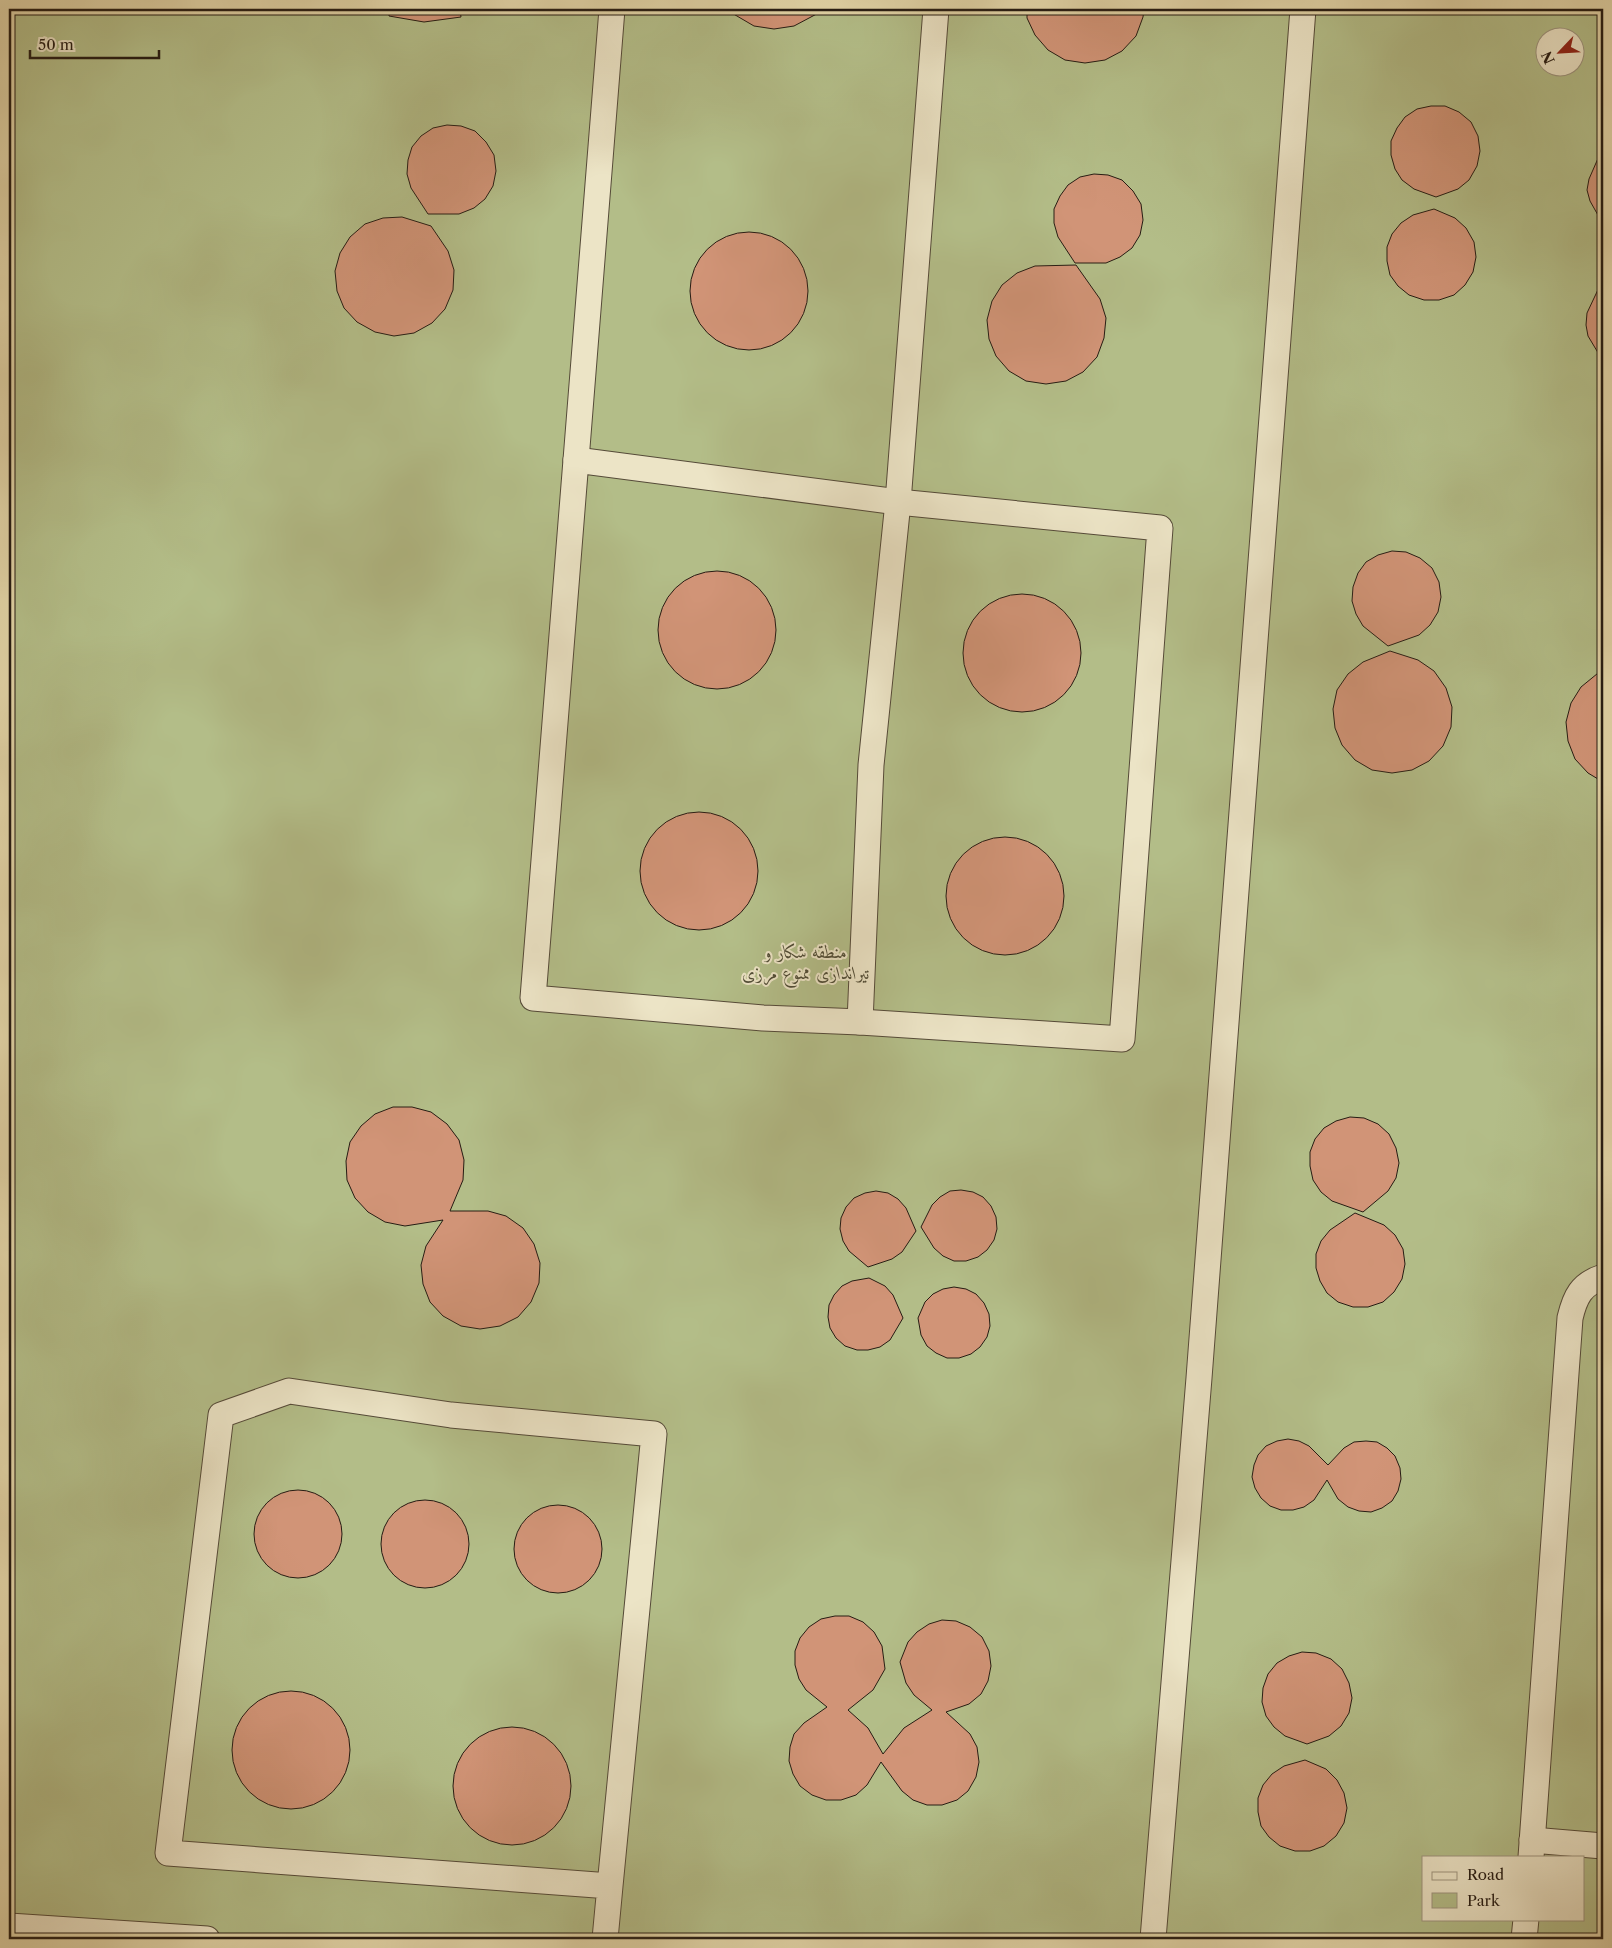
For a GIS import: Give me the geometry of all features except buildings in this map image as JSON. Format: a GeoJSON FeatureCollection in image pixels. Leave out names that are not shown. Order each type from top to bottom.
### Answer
{"type":"FeatureCollection","features":[{"type":"Feature","properties":{"kind":"street"},"geometry":{"type":"LineString","coordinates":[[576,460],[898,502],[1160,528],[1122,1039],[860,1022],[763,1018],[533,998],[612,9]]}},
{"type":"Feature","properties":{"kind":"street"},"geometry":{"type":"LineString","coordinates":[[860,1022],[871,765],[898,502],[936,9]]}},
{"type":"Feature","properties":{"kind":"street"},"geometry":{"type":"LineString","coordinates":[[1153,1939],[1199,1378],[1303,9]]}},
{"type":"Feature","properties":{"kind":"street"},"geometry":{"type":"LineString","coordinates":[[1603,1277],[1579,1292],[1574,1301],[1570,1318],[1532,1849],[1603,1846]]}},
{"type":"Feature","properties":{"kind":"street"},"geometry":{"type":"LineString","coordinates":[[605,1939],[654,1434],[451,1415],[289,1391],[221,1416],[168,1853],[610,1886]]}},
{"type":"Feature","properties":{"kind":"street"},"geometry":{"type":"LineString","coordinates":[[1524,1939],[1526,1920]]}},
{"type":"Feature","properties":{"kind":"street"},"geometry":{"type":"LineString","coordinates":[[9,1926],[207,1939]]}},
{"type":"Feature","properties":{"kind":"green space","name":"منطقه شکار و تیراندازی ممنوع مرزی"},"geometry":{"type":"Polygon","coordinates":[[[9,9],[1603,9],[1603,1939],[9,1939],[9,9]]]}}]}
